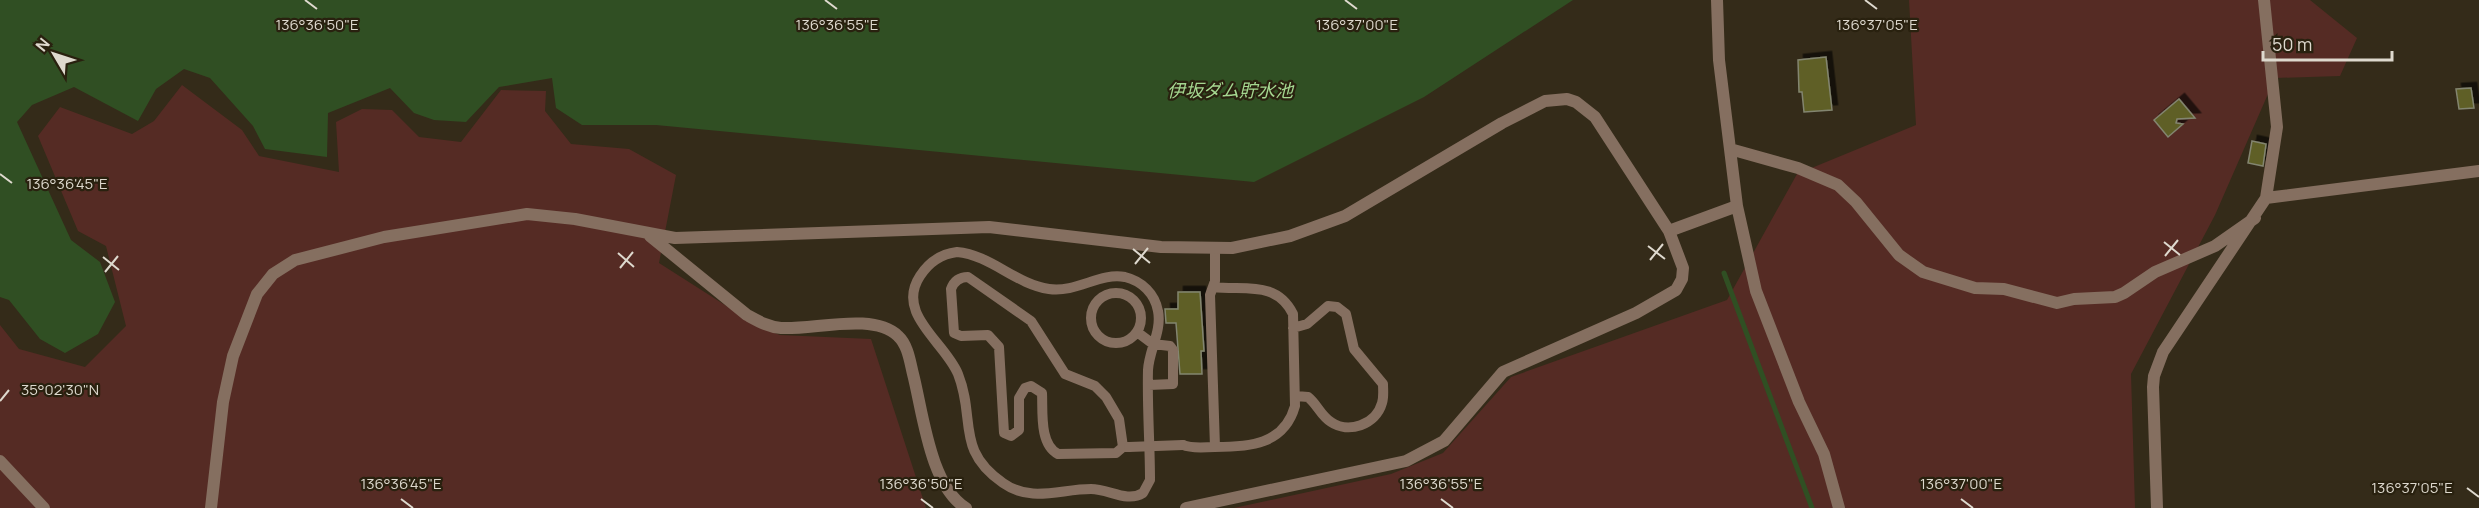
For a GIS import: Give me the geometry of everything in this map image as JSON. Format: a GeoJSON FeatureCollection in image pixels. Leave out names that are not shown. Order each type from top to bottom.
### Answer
{"type":"FeatureCollection","features":[{"type":"Feature","properties":{"kind":"street"},"geometry":{"type":"LineString","coordinates":[[1717,0],[1719,60],[1737,206],[1756,291],[1799,402],[1824,454],[1839,508]]}},
{"type":"Feature","properties":{"kind":"street"},"geometry":{"type":"LineString","coordinates":[[2157,508],[2154,376],[2163,352],[2255,218],[2266,198],[2277,127],[2264,0]]}},
{"type":"Feature","properties":{"kind":"street"},"geometry":{"type":"LineString","coordinates":[[211,508],[223,402],[233,356],[257,294],[282,267],[295,260],[384,237],[527,214],[575,219],[650,235],[695,239],[989,227],[1161,247],[1232,248],[1290,236],[1345,216],[1502,123],[1555,99],[1576,102],[1595,117],[1669,231],[1683,268],[1682,279],[1676,291],[1636,313],[1503,372],[1444,441],[1406,461],[1186,508]]}},
{"type":"Feature","properties":{"kind":"street"},"geometry":{"type":"LineString","coordinates":[[1730,149],[1798,168],[1838,185],[1856,202],[1899,255],[1923,272],[1975,288],[2004,290],[2057,303],[2074,299],[2115,297],[2155,272],[2215,246],[2255,218]]}},
{"type":"Feature","properties":{"kind":"street"},"geometry":{"type":"LineString","coordinates":[[2266,198],[2479,171]]}},
{"type":"Feature","properties":{"kind":"street"},"geometry":{"type":"LineString","coordinates":[[1669,231],[1737,206]]}},
{"type":"Feature","properties":{"kind":"street"},"geometry":{"type":"LineString","coordinates":[[650,235],[747,315],[764,324],[791,327],[871,324],[889,329],[898,336],[909,358],[941,480],[954,500],[966,508]]}},
{"type":"Feature","properties":{"kind":"street"},"geometry":{"type":"LineString","coordinates":[[0,461],[44,508]]}},
{"type":"Feature","properties":{"kind":"lane"},"geometry":{"type":"LineString","coordinates":[[1215,249],[1213,287],[1210,296],[1215,447]]}},
{"type":"Feature","properties":{"kind":"lane"},"geometry":{"type":"LineString","coordinates":[[957,252],[976,254],[1018,279],[1046,289],[1077,288],[1104,278],[1125,277],[1141,284],[1156,304],[1159,320],[1153,344],[1149,386],[1150,480],[1143,493],[1128,497],[1092,489],[1045,495],[1011,488],[986,470],[975,454],[959,375],[946,351],[920,323],[913,302],[916,281],[929,264],[946,254],[957,252]]}},
{"type":"Feature","properties":{"kind":"lane"},"geometry":{"type":"LineString","coordinates":[[1126,447],[1119,419],[1106,397],[1095,386],[1065,375],[1031,321],[968,277],[962,277],[953,284],[954,333],[961,336],[988,335],[999,347],[1004,433],[1011,436],[1019,430],[1020,398],[1025,387],[1031,386],[1042,393],[1045,438],[1052,451],[1058,454],[1116,453],[1126,447],[1248,446],[1266,443],[1289,419],[1296,396],[1293,328],[1289,308],[1272,292],[1255,287],[1213,287]]}},
{"type":"Feature","properties":{"kind":"lane"},"geometry":{"type":"LineString","coordinates":[[1121,293],[1128,296],[1134,301],[1141,315],[1137,332],[1126,341],[1117,344],[1101,339],[1091,324],[1093,307],[1105,295],[1121,293]]}},
{"type":"Feature","properties":{"kind":"lane"},"geometry":{"type":"LineString","coordinates":[[1293,328],[1307,324],[1328,306],[1342,310],[1348,318],[1354,349],[1379,379],[1383,395],[1376,414],[1359,426],[1346,428],[1327,419],[1308,397],[1296,396]]}},
{"type":"Feature","properties":{"kind":"lane"},"geometry":{"type":"LineString","coordinates":[[1137,332],[1153,344],[1170,346],[1173,350],[1173,384],[1149,386]]}},
{"type":"Feature","properties":{"kind":"shaded area"},"geometry":{"type":"Polygon","coordinates":[[[1909,0],[2310,0],[2357,38],[2340,76],[2275,78],[2215,215],[2131,374],[2135,508],[1234,508],[1391,474],[1443,453],[1511,377],[1727,300],[1797,174],[1916,125],[1909,0]]]}},
{"type":"Feature","properties":{"kind":"shaded area"},"geometry":{"type":"Polygon","coordinates":[[[182,85],[242,130],[259,156],[339,172],[336,122],[362,109],[392,110],[419,137],[461,142],[501,90],[546,91],[545,111],[571,144],[629,149],[676,175],[659,263],[761,328],[780,335],[871,339],[926,508],[0,508],[0,325],[19,349],[85,367],[126,326],[106,246],[78,231],[38,136],[60,107],[132,134],[154,121],[182,85]]]}},
{"type":"Feature","properties":{"kind":"water","name":"伊坂ダム貯水池"},"geometry":{"type":"Polygon","coordinates":[[[0,0],[1573,0],[1424,97],[1254,182],[656,125],[582,125],[556,108],[552,78],[499,87],[466,122],[434,120],[414,113],[390,88],[328,113],[327,157],[265,149],[253,126],[210,78],[184,69],[156,89],[138,121],[74,87],[32,105],[17,122],[71,240],[100,262],[115,302],[98,334],[65,353],[40,339],[9,300],[0,297],[0,0]]]}},
{"type":"Feature","properties":{"kind":"building"},"geometry":{"type":"Polygon","coordinates":[[[1826,57],[1832,110],[1804,112],[1802,92],[1799,92],[1798,60],[1826,57]]]}},
{"type":"Feature","properties":{"kind":"building"},"geometry":{"type":"Polygon","coordinates":[[[2471,88],[2474,108],[2459,109],[2456,89],[2471,88]]]}},
{"type":"Feature","properties":{"kind":"building"},"geometry":{"type":"Polygon","coordinates":[[[2179,99],[2195,118],[2177,119],[2176,123],[2183,124],[2168,137],[2154,120],[2179,99]]]}},
{"type":"Feature","properties":{"kind":"building"},"geometry":{"type":"Polygon","coordinates":[[[2252,141],[2266,144],[2263,166],[2248,163],[2252,141]]]}},
{"type":"Feature","properties":{"kind":"building"},"geometry":{"type":"Polygon","coordinates":[[[1178,292],[1200,292],[1204,351],[1201,351],[1202,374],[1180,374],[1176,323],[1166,323],[1165,309],[1178,309],[1178,292]]]}},
{"type":"Feature","properties":{"kind":"waterway"},"geometry":{"type":"LineString","coordinates":[[1724,273],[1812,508]]}}]}
